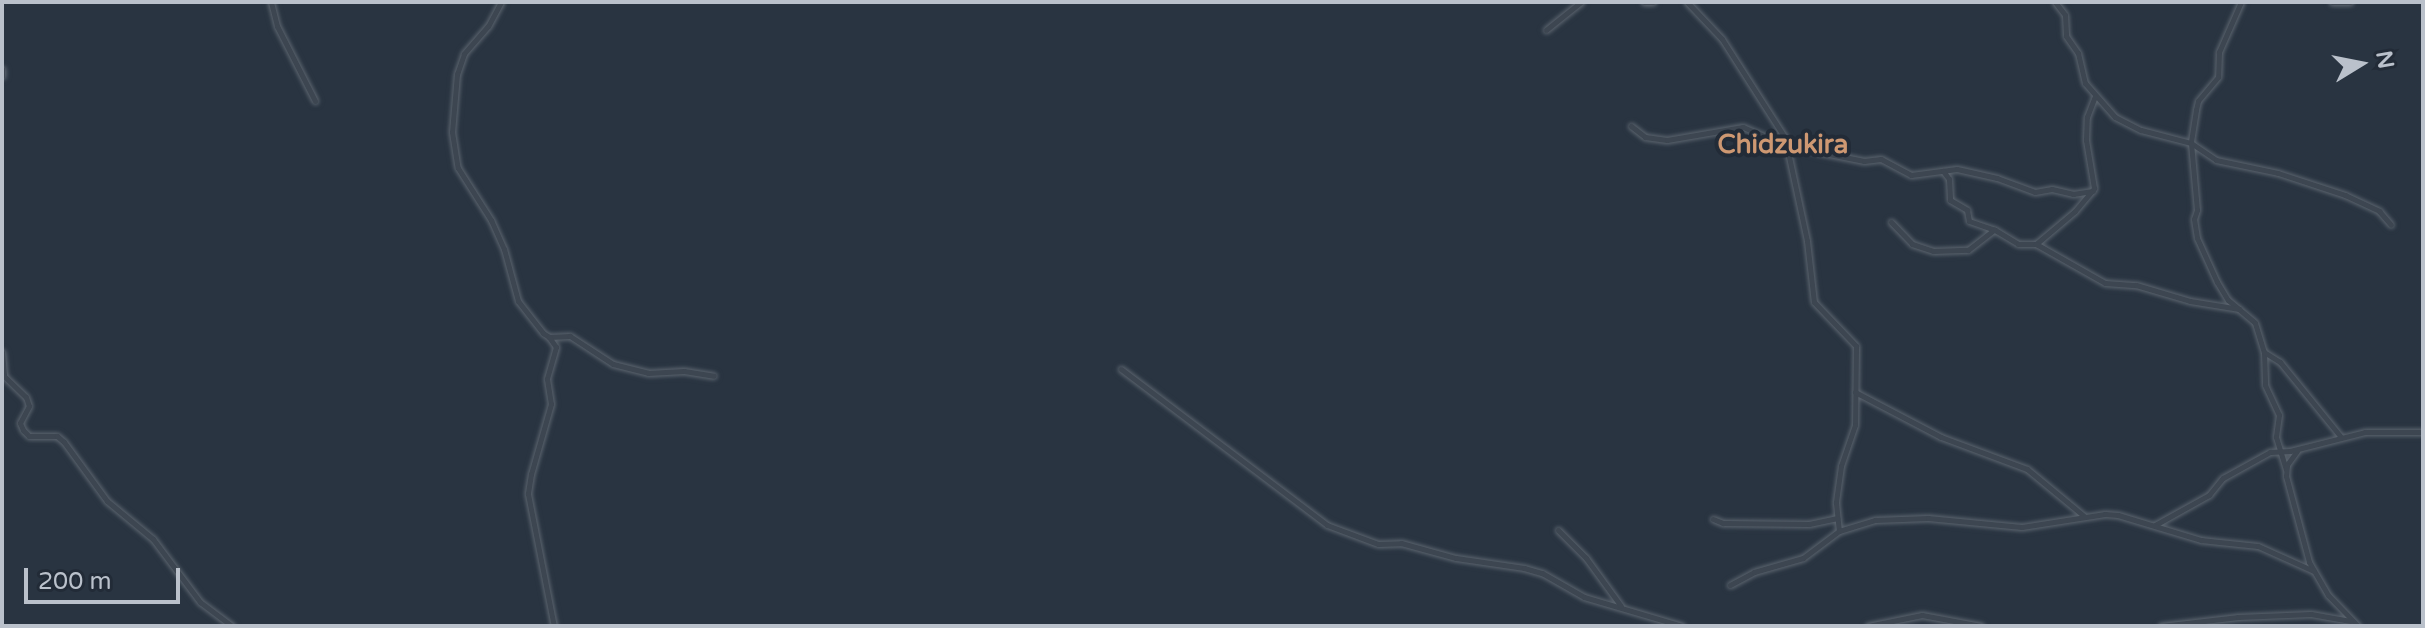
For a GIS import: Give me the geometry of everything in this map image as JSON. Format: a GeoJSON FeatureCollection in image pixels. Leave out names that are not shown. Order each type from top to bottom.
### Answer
{"type":"FeatureCollection","features":[{"type":"Feature","properties":{"kind":"street"},"geometry":{"type":"LineString","coordinates":[[271,2],[277,26],[315,101]]}},
{"type":"Feature","properties":{"kind":"street"},"geometry":{"type":"LineString","coordinates":[[501,2],[464,54],[457,74],[452,119],[454,155],[458,168],[491,220],[504,249],[518,301],[556,347],[547,379],[551,404],[528,494],[554,626]]}},
{"type":"Feature","properties":{"kind":"street"},"geometry":{"type":"LineString","coordinates":[[1546,30],[1581,2]]}},
{"type":"Feature","properties":{"kind":"street"},"geometry":{"type":"LineString","coordinates":[[1644,2],[1653,2]]}},
{"type":"Feature","properties":{"kind":"street"},"geometry":{"type":"LineString","coordinates":[[1687,2],[1722,39],[1786,142],[1789,170],[1807,241],[1813,297],[1854,341],[1855,425],[1841,466],[1839,531]]}},
{"type":"Feature","properties":{"kind":"street"},"geometry":{"type":"LineString","coordinates":[[2055,2],[2064,12],[2066,36],[2078,53],[2085,83],[2115,117],[2134,127],[2191,143],[2216,160],[2278,173],[2345,195],[2379,211],[2391,225]]}},
{"type":"Feature","properties":{"kind":"street"},"geometry":{"type":"LineString","coordinates":[[2241,2],[2219,52],[2218,77],[2198,101],[2191,143],[2197,238],[2228,300],[2255,323],[2264,352],[2265,385],[2279,415],[2276,437],[2279,452],[2314,571],[2328,595],[2356,624]]}},
{"type":"Feature","properties":{"kind":"street"},"geometry":{"type":"LineString","coordinates":[[2332,2],[2350,2]]}},
{"type":"Feature","properties":{"kind":"street"},"geometry":{"type":"LineString","coordinates":[[2,69],[2,76]]}},
{"type":"Feature","properties":{"kind":"street"},"geometry":{"type":"LineString","coordinates":[[2093,191],[2086,133],[2095,96]]}},
{"type":"Feature","properties":{"kind":"street"},"geometry":{"type":"LineString","coordinates":[[1631,126],[1645,137],[1667,140],[1743,127],[1786,142],[1859,160],[1881,159],[1911,175],[1943,171],[1979,173],[2035,192],[2052,189],[2067,195],[2093,191]]}},
{"type":"Feature","properties":{"kind":"street"},"geometry":{"type":"LineString","coordinates":[[1943,171],[1949,179],[1950,200],[1967,210],[1972,223],[1995,230],[2018,244],[2036,244],[2105,283],[2136,285],[2190,301],[2240,309]]}},
{"type":"Feature","properties":{"kind":"street"},"geometry":{"type":"LineString","coordinates":[[2036,244],[2093,191]]}},
{"type":"Feature","properties":{"kind":"street"},"geometry":{"type":"LineString","coordinates":[[1891,222],[1912,244],[1933,251],[1968,250],[1995,230]]}},
{"type":"Feature","properties":{"kind":"street"},"geometry":{"type":"LineString","coordinates":[[549,337],[570,336],[613,364],[648,373],[684,371],[714,376]]}},
{"type":"Feature","properties":{"kind":"street"},"geometry":{"type":"LineString","coordinates":[[2,352],[4,376],[26,397],[29,406],[20,423],[23,430],[29,436],[57,436],[64,442],[107,501],[153,539],[200,602],[232,626]]}},
{"type":"Feature","properties":{"kind":"street"},"geometry":{"type":"LineString","coordinates":[[2264,352],[2280,362],[2341,437]]}},
{"type":"Feature","properties":{"kind":"street"},"geometry":{"type":"LineString","coordinates":[[1121,369],[1327,525],[1378,544],[1401,543],[1456,558],[1542,573],[1579,595],[1682,626]]}},
{"type":"Feature","properties":{"kind":"street"},"geometry":{"type":"LineString","coordinates":[[1855,392],[1941,437],[2027,469],[2085,517]]}},
{"type":"Feature","properties":{"kind":"street"},"geometry":{"type":"LineString","coordinates":[[2153,526],[2209,495],[2218,482],[2249,462],[2279,452],[2378,430],[2423,432]]}},
{"type":"Feature","properties":{"kind":"street"},"geometry":{"type":"LineString","coordinates":[[2286,470],[2289,460],[2300,448]]}},
{"type":"Feature","properties":{"kind":"street"},"geometry":{"type":"LineString","coordinates":[[1730,585],[1754,572],[1803,558],[1839,531],[1875,520],[1942,518],[2022,527],[2118,515],[2201,540],[2258,546],[2314,571]]}},
{"type":"Feature","properties":{"kind":"street"},"geometry":{"type":"LineString","coordinates":[[1713,519],[1723,523],[1809,524],[1837,518]]}},
{"type":"Feature","properties":{"kind":"street"},"geometry":{"type":"LineString","coordinates":[[1558,530],[1586,558],[1625,610]]}},
{"type":"Feature","properties":{"kind":"street"},"geometry":{"type":"LineString","coordinates":[[2161,626],[2224,618],[2311,614],[2356,624]]}},
{"type":"Feature","properties":{"kind":"street"},"geometry":{"type":"LineString","coordinates":[[1868,626],[1922,615],[1981,626]]}},
{"type":"Feature","properties":{"kind":"district","name":"Chidzukira"},"geometry":{"type":"Point","coordinates":[1783,145]}}]}
